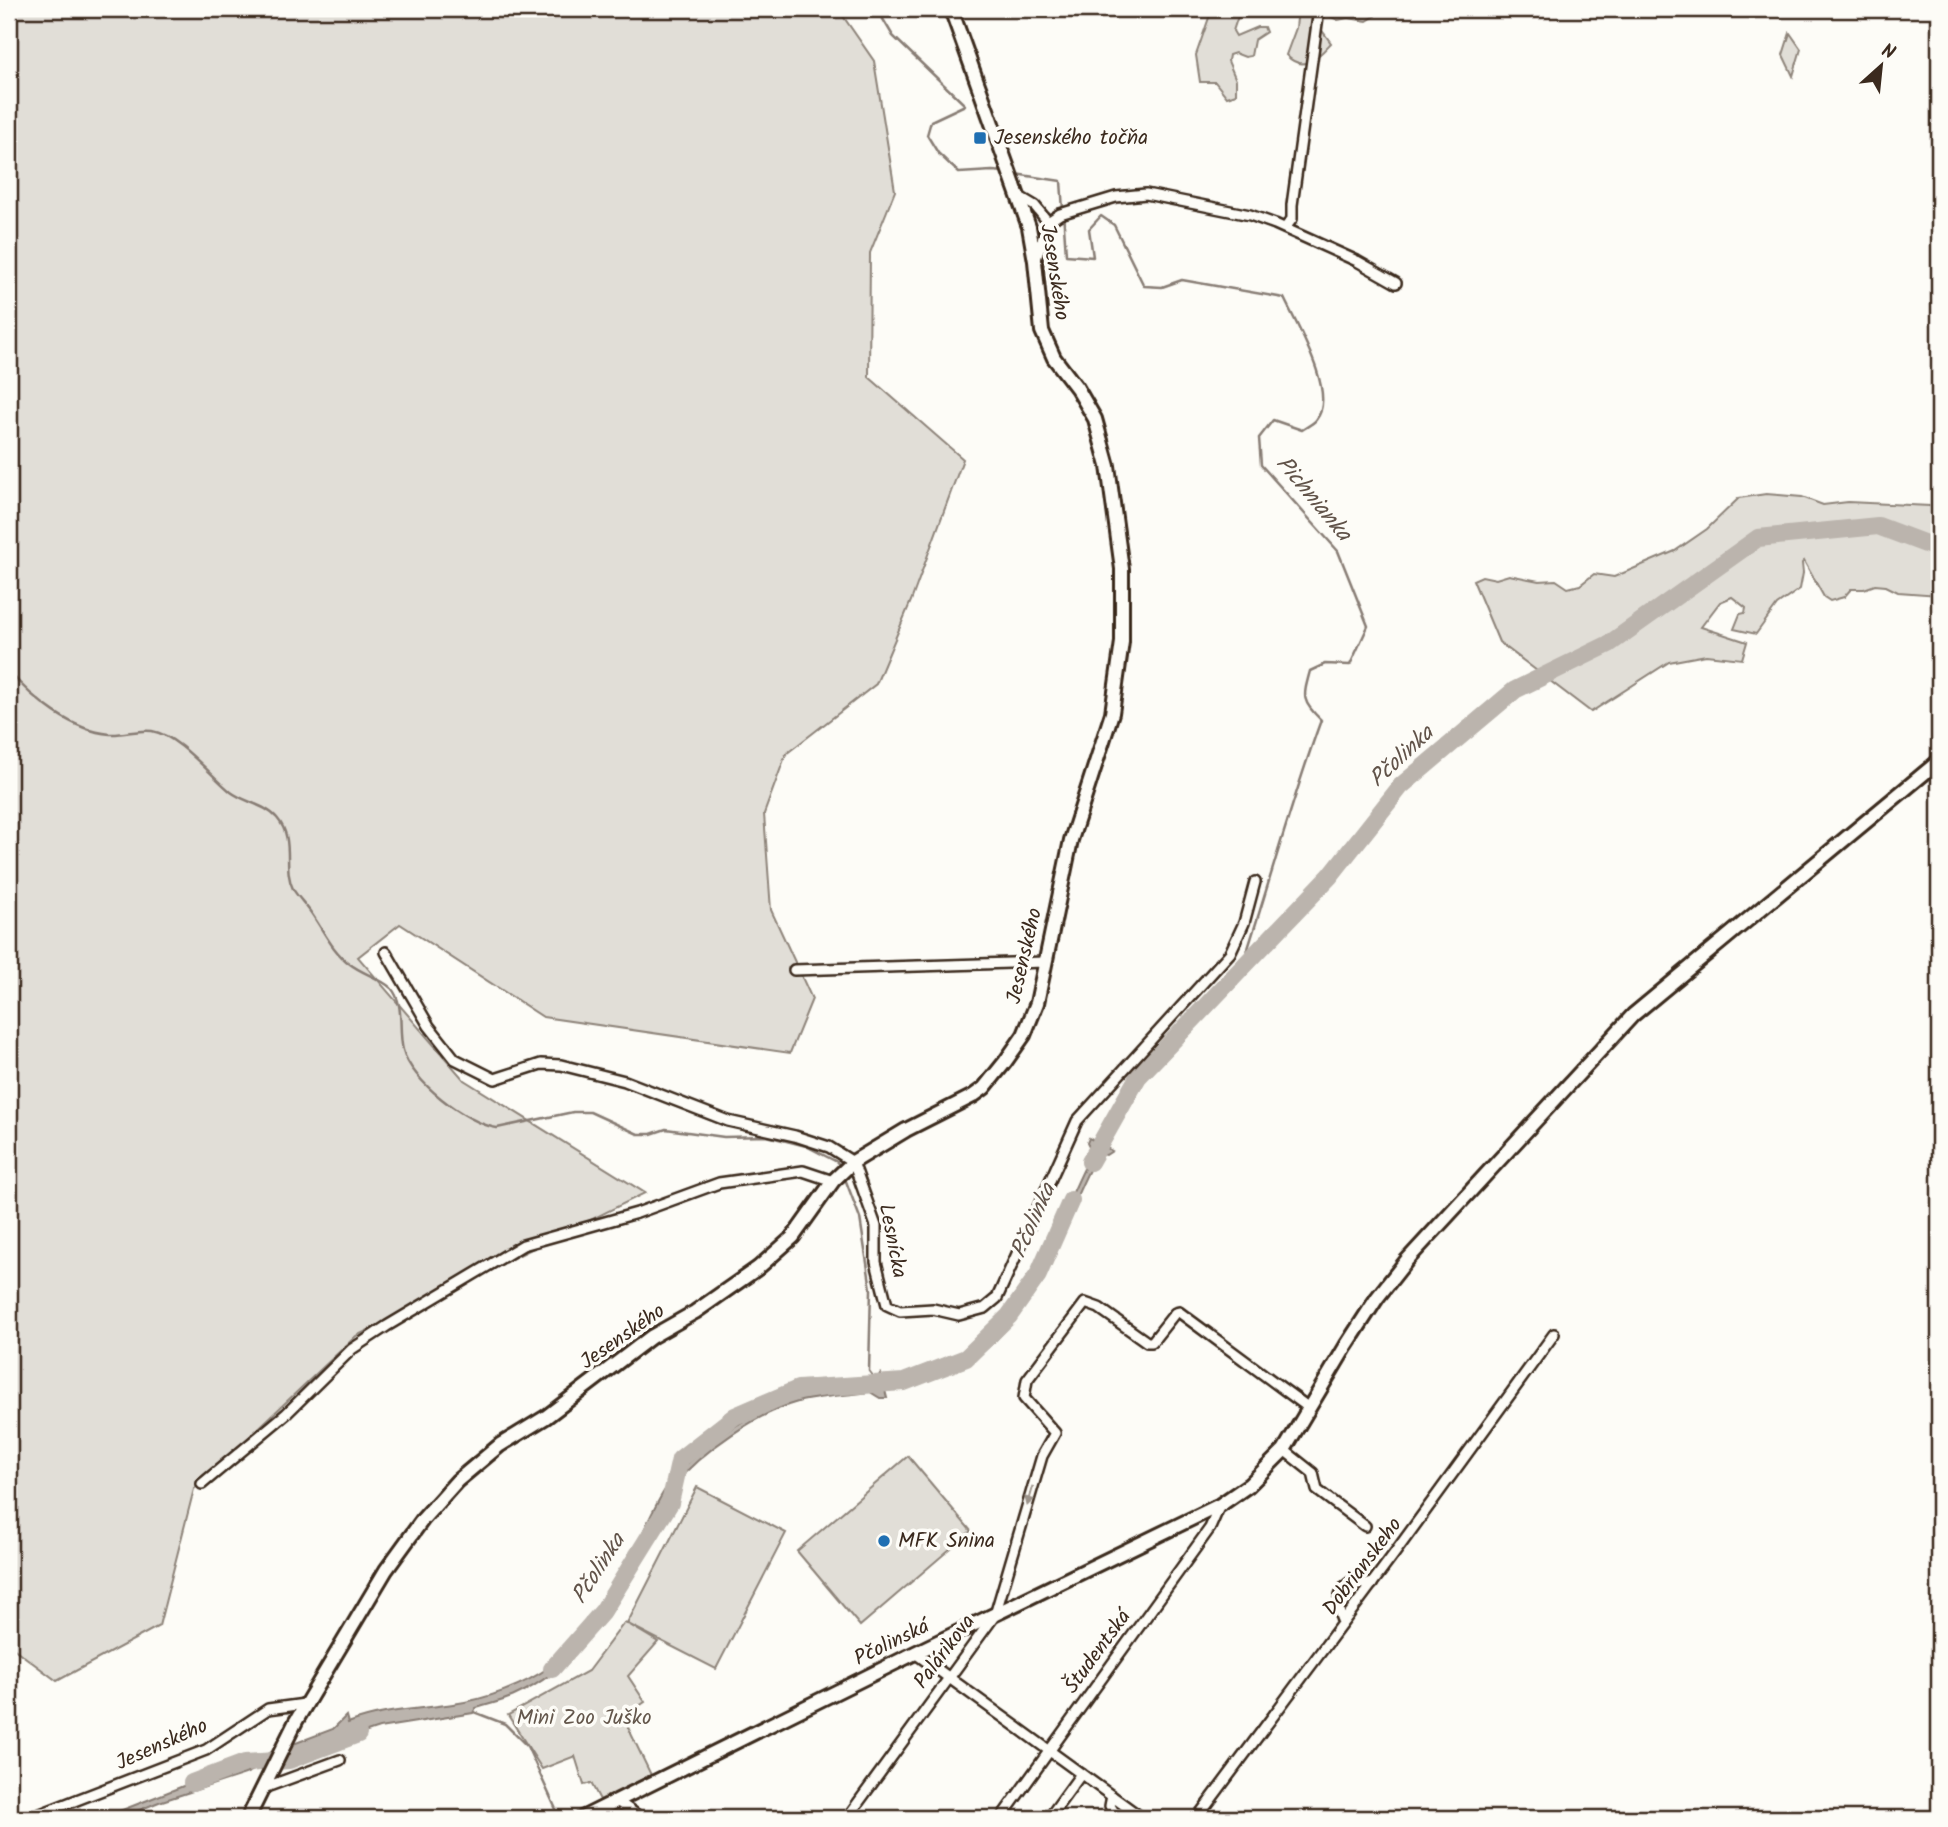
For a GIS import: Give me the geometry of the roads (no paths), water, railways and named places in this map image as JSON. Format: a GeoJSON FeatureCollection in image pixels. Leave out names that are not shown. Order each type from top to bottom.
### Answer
{"type":"FeatureCollection","features":[{"type":"Feature","properties":{"kind":"street","name":"Jesenského"},"geometry":{"type":"LineString","coordinates":[[248,1818],[305,1704],[386,1570],[423,1519],[457,1481],[500,1445],[546,1417],[651,1337],[695,1312],[758,1268],[793,1237],[833,1181],[853,1162],[906,1130],[948,1111],[984,1088],[1024,1035],[1037,1003],[1071,840],[1108,726],[1117,685],[1122,642],[1122,569],[1108,466],[1095,419],[1077,388],[1054,358],[1042,331],[1030,227],[951,9]]}},
{"type":"Feature","properties":{"kind":"street"},"geometry":{"type":"LineString","coordinates":[[1285,228],[1292,219],[1319,9]]}},
{"type":"Feature","properties":{"kind":"street"},"geometry":{"type":"LineString","coordinates":[[1035,261],[1048,222],[1060,214],[1116,197],[1146,194],[1250,215],[1357,261],[1396,283]]}},
{"type":"Feature","properties":{"kind":"street"},"geometry":{"type":"LineString","coordinates":[[1018,196],[1035,206],[1048,222]]}},
{"type":"Feature","properties":{"kind":"street","name":"Pčolinská"},"geometry":{"type":"LineString","coordinates":[[582,1818],[1220,1505],[1249,1485],[1284,1450],[1377,1298],[1407,1259],[1633,1015],[1939,761]]}},
{"type":"Feature","properties":{"kind":"street","name":"Lesnícka"},"geometry":{"type":"LineString","coordinates":[[853,1162],[876,1226],[876,1262],[887,1305],[900,1311],[933,1309],[959,1315],[985,1308],[998,1298],[1077,1121],[1230,953],[1244,923],[1255,882]]}},
{"type":"Feature","properties":{"kind":"street"},"geometry":{"type":"LineString","coordinates":[[386,953],[429,1026],[455,1059],[495,1079],[541,1065],[561,1065],[625,1081],[728,1121],[795,1136],[829,1147],[853,1162]]}},
{"type":"Feature","properties":{"kind":"street"},"geometry":{"type":"LineString","coordinates":[[794,970],[1044,962]]}},
{"type":"Feature","properties":{"kind":"street"},"geometry":{"type":"LineString","coordinates":[[202,1483],[286,1414],[352,1349],[523,1245],[637,1213],[719,1183],[803,1171],[833,1181]]}},
{"type":"Feature","properties":{"kind":"street","name":"Palárikova"},"geometry":{"type":"LineString","coordinates":[[847,1818],[995,1615],[1042,1456],[1055,1433],[1024,1398],[1027,1380],[1085,1303],[1099,1308],[1147,1342],[1152,1342],[1170,1318],[1180,1312],[1309,1408]]}},
{"type":"Feature","properties":{"kind":"street","name":"Dobrianskeho"},"geometry":{"type":"LineString","coordinates":[[1197,1818],[1554,1334]]}},
{"type":"Feature","properties":{"kind":"street"},"geometry":{"type":"LineString","coordinates":[[1284,1450],[1313,1474],[1317,1490],[1365,1526]]}},
{"type":"Feature","properties":{"kind":"street","name":"Študentská"},"geometry":{"type":"LineString","coordinates":[[1001,1818],[1210,1528],[1220,1505]]}},
{"type":"Feature","properties":{"kind":"street"},"geometry":{"type":"LineString","coordinates":[[1343,1622],[1339,1615],[1339,1598],[1346,1584],[1353,1581],[1372,1584]]}},
{"type":"Feature","properties":{"kind":"street"},"geometry":{"type":"LineString","coordinates":[[915,1653],[1142,1818]]}},
{"type":"Feature","properties":{"kind":"street","name":"Jesenského"},"geometry":{"type":"LineString","coordinates":[[30,1818],[206,1749],[268,1709],[305,1704]]}},
{"type":"Feature","properties":{"kind":"street"},"geometry":{"type":"LineString","coordinates":[[261,1789],[340,1759]]}},
{"type":"Feature","properties":{"kind":"street"},"geometry":{"type":"LineString","coordinates":[[1049,1818],[1081,1774]]}},
{"type":"Feature","properties":{"kind":"street"},"geometry":{"type":"LineString","coordinates":[[1112,1796],[1110,1806],[1118,1818]]}},
{"type":"Feature","properties":{"kind":"street"},"geometry":{"type":"LineString","coordinates":[[617,1801],[641,1818]]}},
{"type":"Feature","properties":{"kind":"waterway","name":"Pichnianka"},"geometry":{"type":"LineString","coordinates":[[877,9],[893,36],[965,105],[931,121],[927,135],[938,153],[959,173],[1005,172]]}},
{"type":"Feature","properties":{"kind":"waterway","name":"Pichnianka"},"geometry":{"type":"LineString","coordinates":[[1015,174],[1061,181],[1066,255],[1093,257],[1089,229],[1101,216],[1114,225],[1144,286],[1162,287],[1182,280],[1284,298],[1319,377],[1322,394],[1321,408],[1316,420],[1302,430],[1273,420],[1259,438],[1261,465],[1338,551],[1368,626],[1350,665],[1325,664],[1310,671],[1305,698],[1321,720],[1242,967]]}},
{"type":"Feature","properties":{"kind":"waterway","name":"Pčolinka"},"geometry":{"type":"LineString","coordinates":[[1090,1162],[1138,1077],[1330,876],[1401,786],[1515,690],[1609,644],[1758,538],[1878,526],[1939,549]]}},
{"type":"Feature","properties":{"kind":"waterway"},"geometry":{"type":"LineString","coordinates":[[9,671],[54,712],[82,727],[110,734],[147,731],[162,734],[183,748],[231,792],[277,818],[286,835],[290,881],[295,892],[343,958],[391,988],[398,1001],[403,1050],[408,1062],[441,1099],[470,1118],[497,1128],[573,1112],[590,1112],[638,1134],[651,1134],[666,1129],[724,1137],[767,1136],[806,1146],[837,1162],[840,1167]]}},
{"type":"Feature","properties":{"kind":"waterway"},"geometry":{"type":"LineString","coordinates":[[844,1176],[860,1218],[871,1289],[869,1371],[878,1383]]}},
{"type":"Feature","properties":{"kind":"waterway","name":"Pčolinka"},"geometry":{"type":"LineString","coordinates":[[552,1669],[603,1611],[670,1503],[680,1459],[735,1416],[798,1389],[904,1382],[966,1358],[1009,1316],[1038,1275],[1071,1200]]}},
{"type":"Feature","properties":{"kind":"waterway"},"geometry":{"type":"LineString","coordinates":[[474,1712],[505,1724],[527,1746],[560,1818]]}},
{"type":"Feature","properties":{"kind":"waterway","name":"Pčolinka"},"geometry":{"type":"LineString","coordinates":[[192,1783],[245,1763],[289,1760],[358,1734]]}},
{"type":"Feature","properties":{"kind":"place","name":"Jesenského točňa"},"geometry":{"type":"Point","coordinates":[980,138]}},
{"type":"Feature","properties":{"kind":"place","name":"MFK Snina"},"geometry":{"type":"Point","coordinates":[884,1541]}},
{"type":"Feature","properties":{"kind":"park label","name":"Mini Zoo Juško"},"geometry":{"type":"Point","coordinates":[584,1718]}}]}
